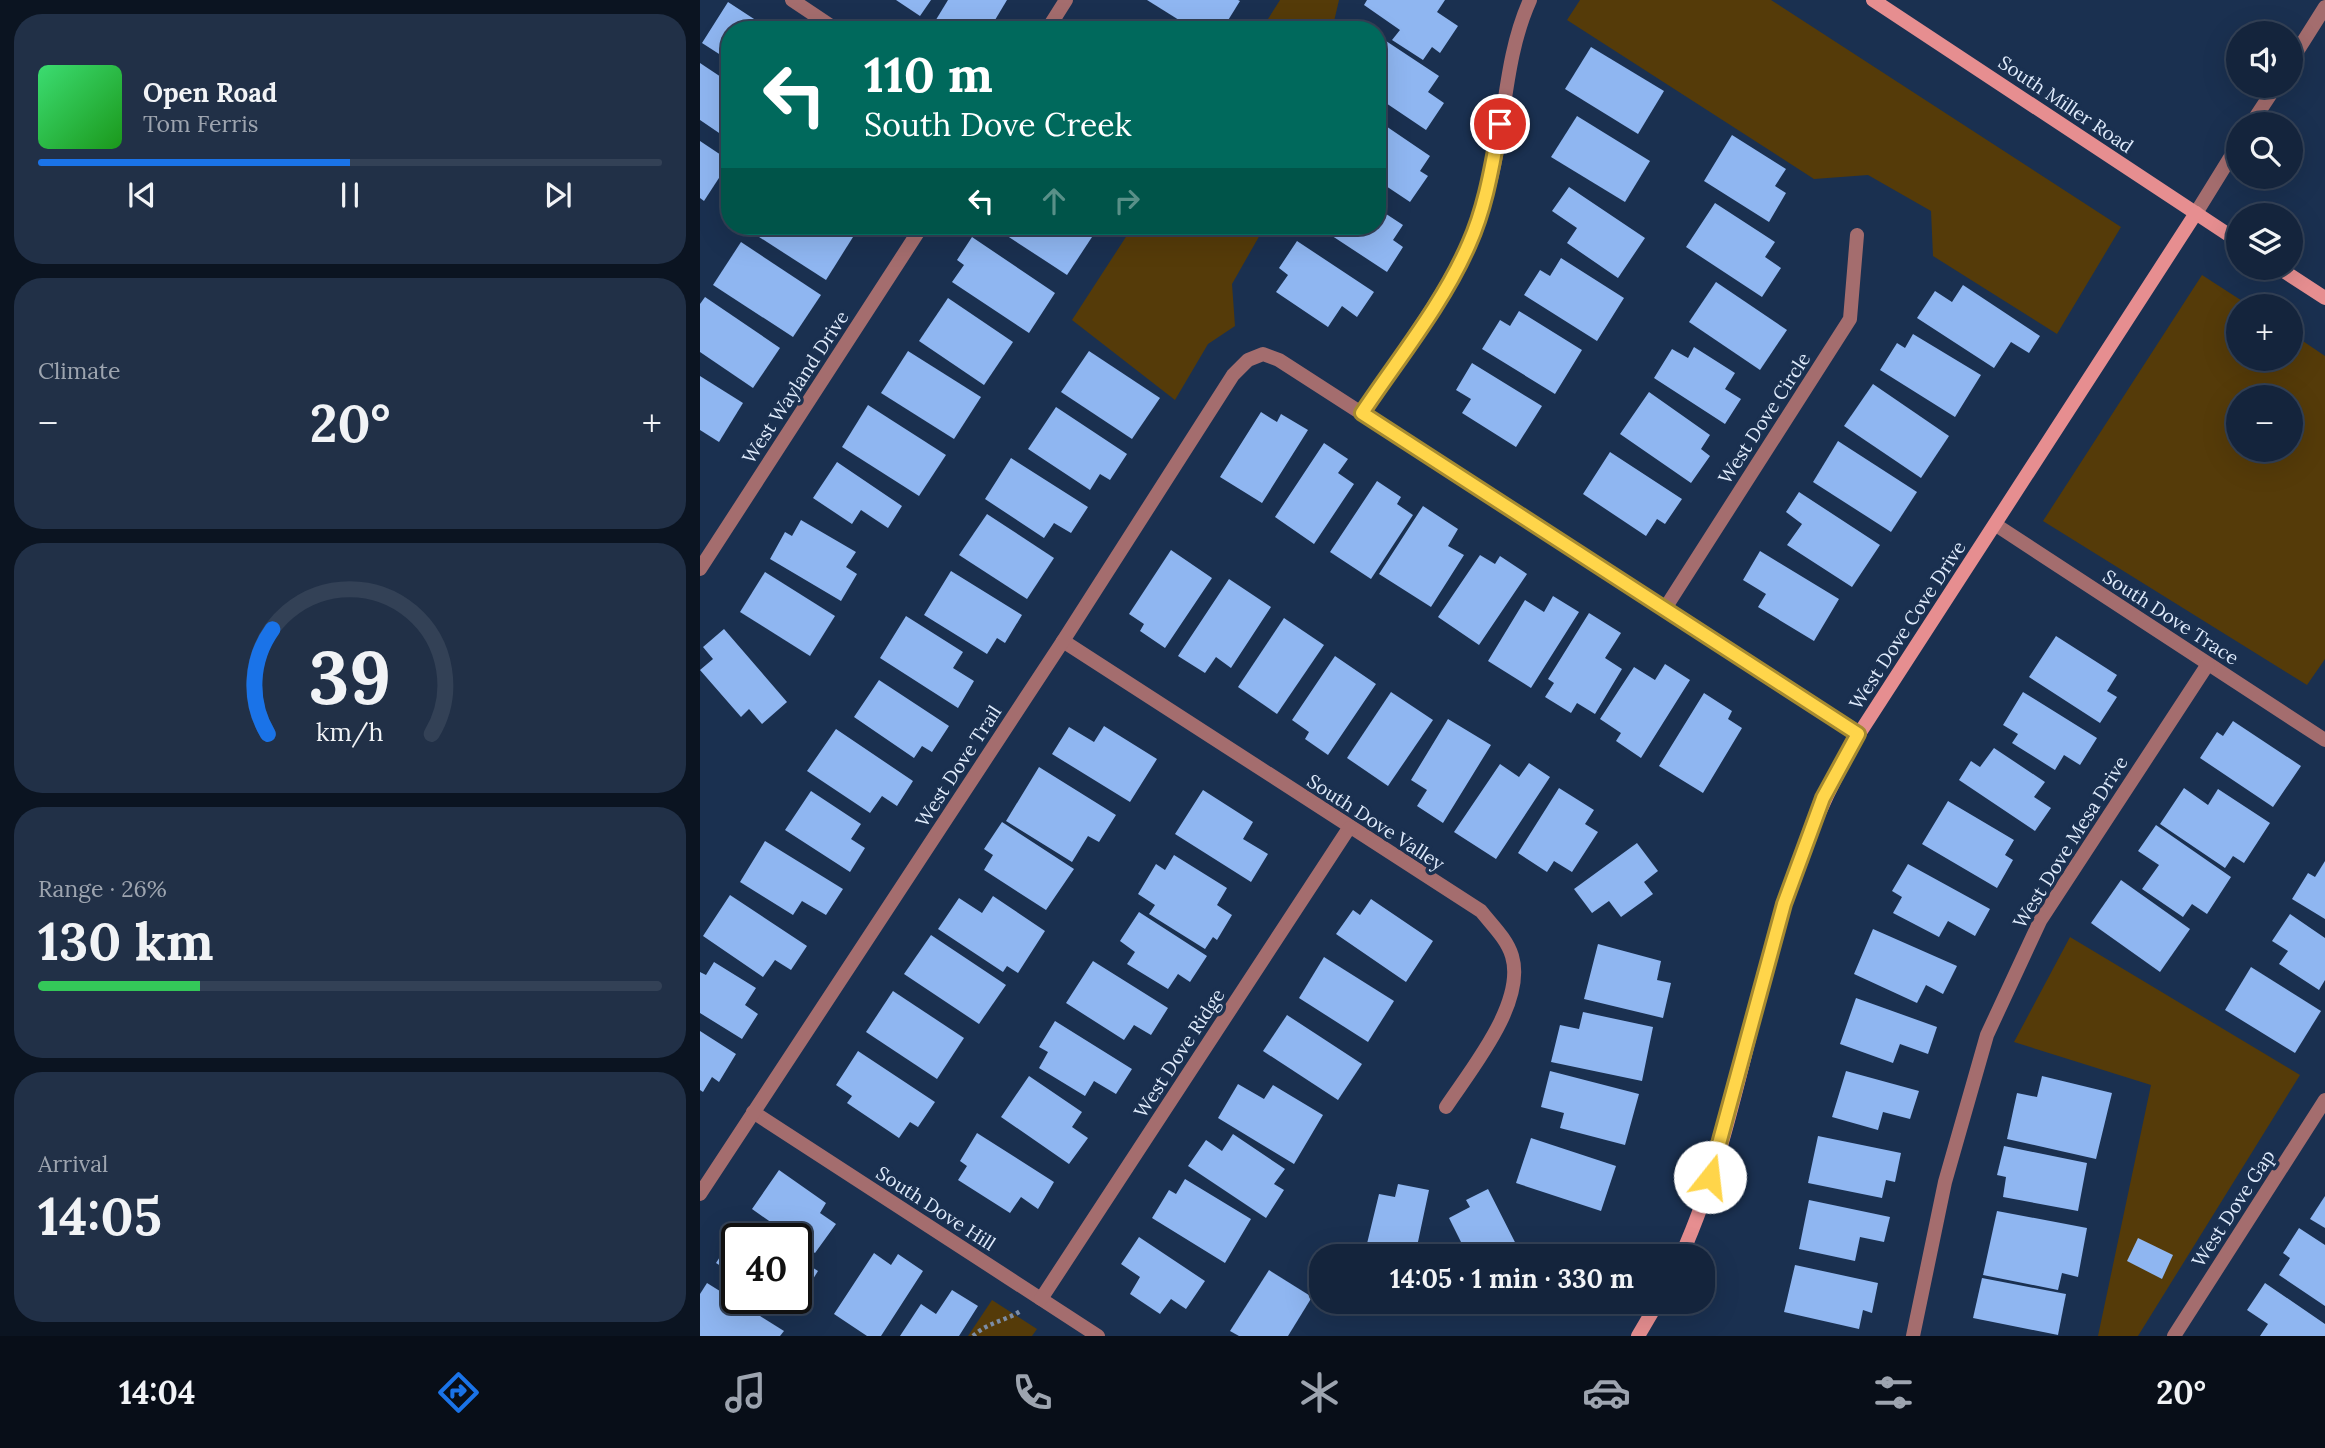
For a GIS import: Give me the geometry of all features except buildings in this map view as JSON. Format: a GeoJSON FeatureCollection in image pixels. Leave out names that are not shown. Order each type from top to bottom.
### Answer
{"type":"FeatureCollection","features":[{"type":"Feature","properties":{"kind":"street"},"geometry":{"type":"LineString","coordinates":[[792,0],[824,21]]}},
{"type":"Feature","properties":{"kind":"street"},"geometry":{"type":"LineString","coordinates":[[1053,21],[1066,0]]}},
{"type":"Feature","properties":{"kind":"street"},"geometry":{"type":"LineString","coordinates":[[1530,0],[1520,23],[1508,77],[1487,195],[1469,245],[1447,284],[1362,413],[1858,734]]}},
{"type":"Feature","properties":{"kind":"street","name":"South Miller Road"},"geometry":{"type":"LineString","coordinates":[[1873,0],[2226,233]]}},
{"type":"Feature","properties":{"kind":"street"},"geometry":{"type":"LineString","coordinates":[[2303,42],[2325,7]]}},
{"type":"Feature","properties":{"kind":"street"},"geometry":{"type":"LineString","coordinates":[[2196,213],[2226,164]]}},
{"type":"Feature","properties":{"kind":"street","name":"West Dove Cove Drive"},"geometry":{"type":"LineString","coordinates":[[1686,1244],[1703,1203],[1784,904],[1823,798],[1858,734],[2196,213]]}},
{"type":"Feature","properties":{"kind":"street","name":"West Wayland Drive"},"geometry":{"type":"LineString","coordinates":[[700,569],[916,235]]}},
{"type":"Feature","properties":{"kind":"street","name":"West Dove Circle"},"geometry":{"type":"LineString","coordinates":[[1664,610],[1850,319],[1857,235]]}},
{"type":"Feature","properties":{"kind":"street"},"geometry":{"type":"LineString","coordinates":[[2297,280],[2325,298]]}},
{"type":"Feature","properties":{"kind":"street","name":"West Dove Trail"},"geometry":{"type":"LineString","coordinates":[[700,1194],[1063,641],[1233,375],[1248,360],[1263,354],[1279,360],[1362,413]]}},
{"type":"Feature","properties":{"kind":"street","name":"South Dove Trace"},"geometry":{"type":"LineString","coordinates":[[1996,525],[2325,740]]}},
{"type":"Feature","properties":{"kind":"street","name":"South Dove Valley"},"geometry":{"type":"LineString","coordinates":[[1063,641],[1481,911],[1504,939],[1513,957],[1511,997],[1498,1028],[1446,1107]]}},
{"type":"Feature","properties":{"kind":"street","name":"West Dove Mesa Drive"},"geometry":{"type":"LineString","coordinates":[[1913,1336],[1945,1182],[1987,1035],[2040,920],[2207,664]]}},
{"type":"Feature","properties":{"kind":"street","name":"West Dove Ridge"},"geometry":{"type":"LineString","coordinates":[[1041,1299],[1349,828]]}},
{"type":"Feature","properties":{"kind":"street","name":"West Dove Gap"},"geometry":{"type":"LineString","coordinates":[[2174,1336],[2325,1100]]}},
{"type":"Feature","properties":{"kind":"street","name":"South Dove Hill"},"geometry":{"type":"LineString","coordinates":[[753,1112],[1098,1336]]}},
{"type":"Feature","properties":{"kind":"street"},"geometry":{"type":"LineString","coordinates":[[1638,1336],[1650,1314]]}},
{"type":"Feature","properties":{"kind":"path"},"geometry":{"type":"LineString","coordinates":[[973,1336],[993,1321],[1011,1318],[1041,1299]]}},
{"type":"Feature","properties":{"kind":"shaded area"},"geometry":{"type":"Polygon","coordinates":[[[1280,0],[1339,0],[1334,21],[1267,21],[1280,0]]]}},
{"type":"Feature","properties":{"kind":"shaded area"},"geometry":{"type":"Polygon","coordinates":[[[1580,0],[1771,0],[2121,227],[2057,334],[1933,256],[1931,211],[1868,175],[1814,179],[1567,20],[1580,0]]]}},
{"type":"Feature","properties":{"kind":"shaded area"},"geometry":{"type":"Polygon","coordinates":[[[1127,235],[1260,235],[1232,284],[1235,326],[1208,344],[1175,400],[1072,320],[1127,235]]]}},
{"type":"Feature","properties":{"kind":"shaded area"},"geometry":{"type":"Polygon","coordinates":[[[2202,275],[2231,294],[2226,294],[2226,371],[2303,371],[2303,341],[2325,356],[2325,659],[2307,685],[2043,521],[2202,275]]]}},
{"type":"Feature","properties":{"kind":"shaded area"},"geometry":{"type":"Polygon","coordinates":[[[2070,937],[2300,1075],[2138,1336],[2098,1336],[2151,1085],[2014,1042],[2070,937]]]}},
{"type":"Feature","properties":{"kind":"shaded area"},"geometry":{"type":"Polygon","coordinates":[[[992,1300],[1037,1329],[1032,1336],[968,1336],[992,1300]]]}},
{"type":"Feature","properties":{"kind":"route"},"geometry":{"type":"LineString","coordinates":[[1500,124],[1487,195],[1469,245],[1447,284],[1362,413],[1858,734],[1823,798],[1784,904],[1740,1075],[1710,1177]]}}]}
